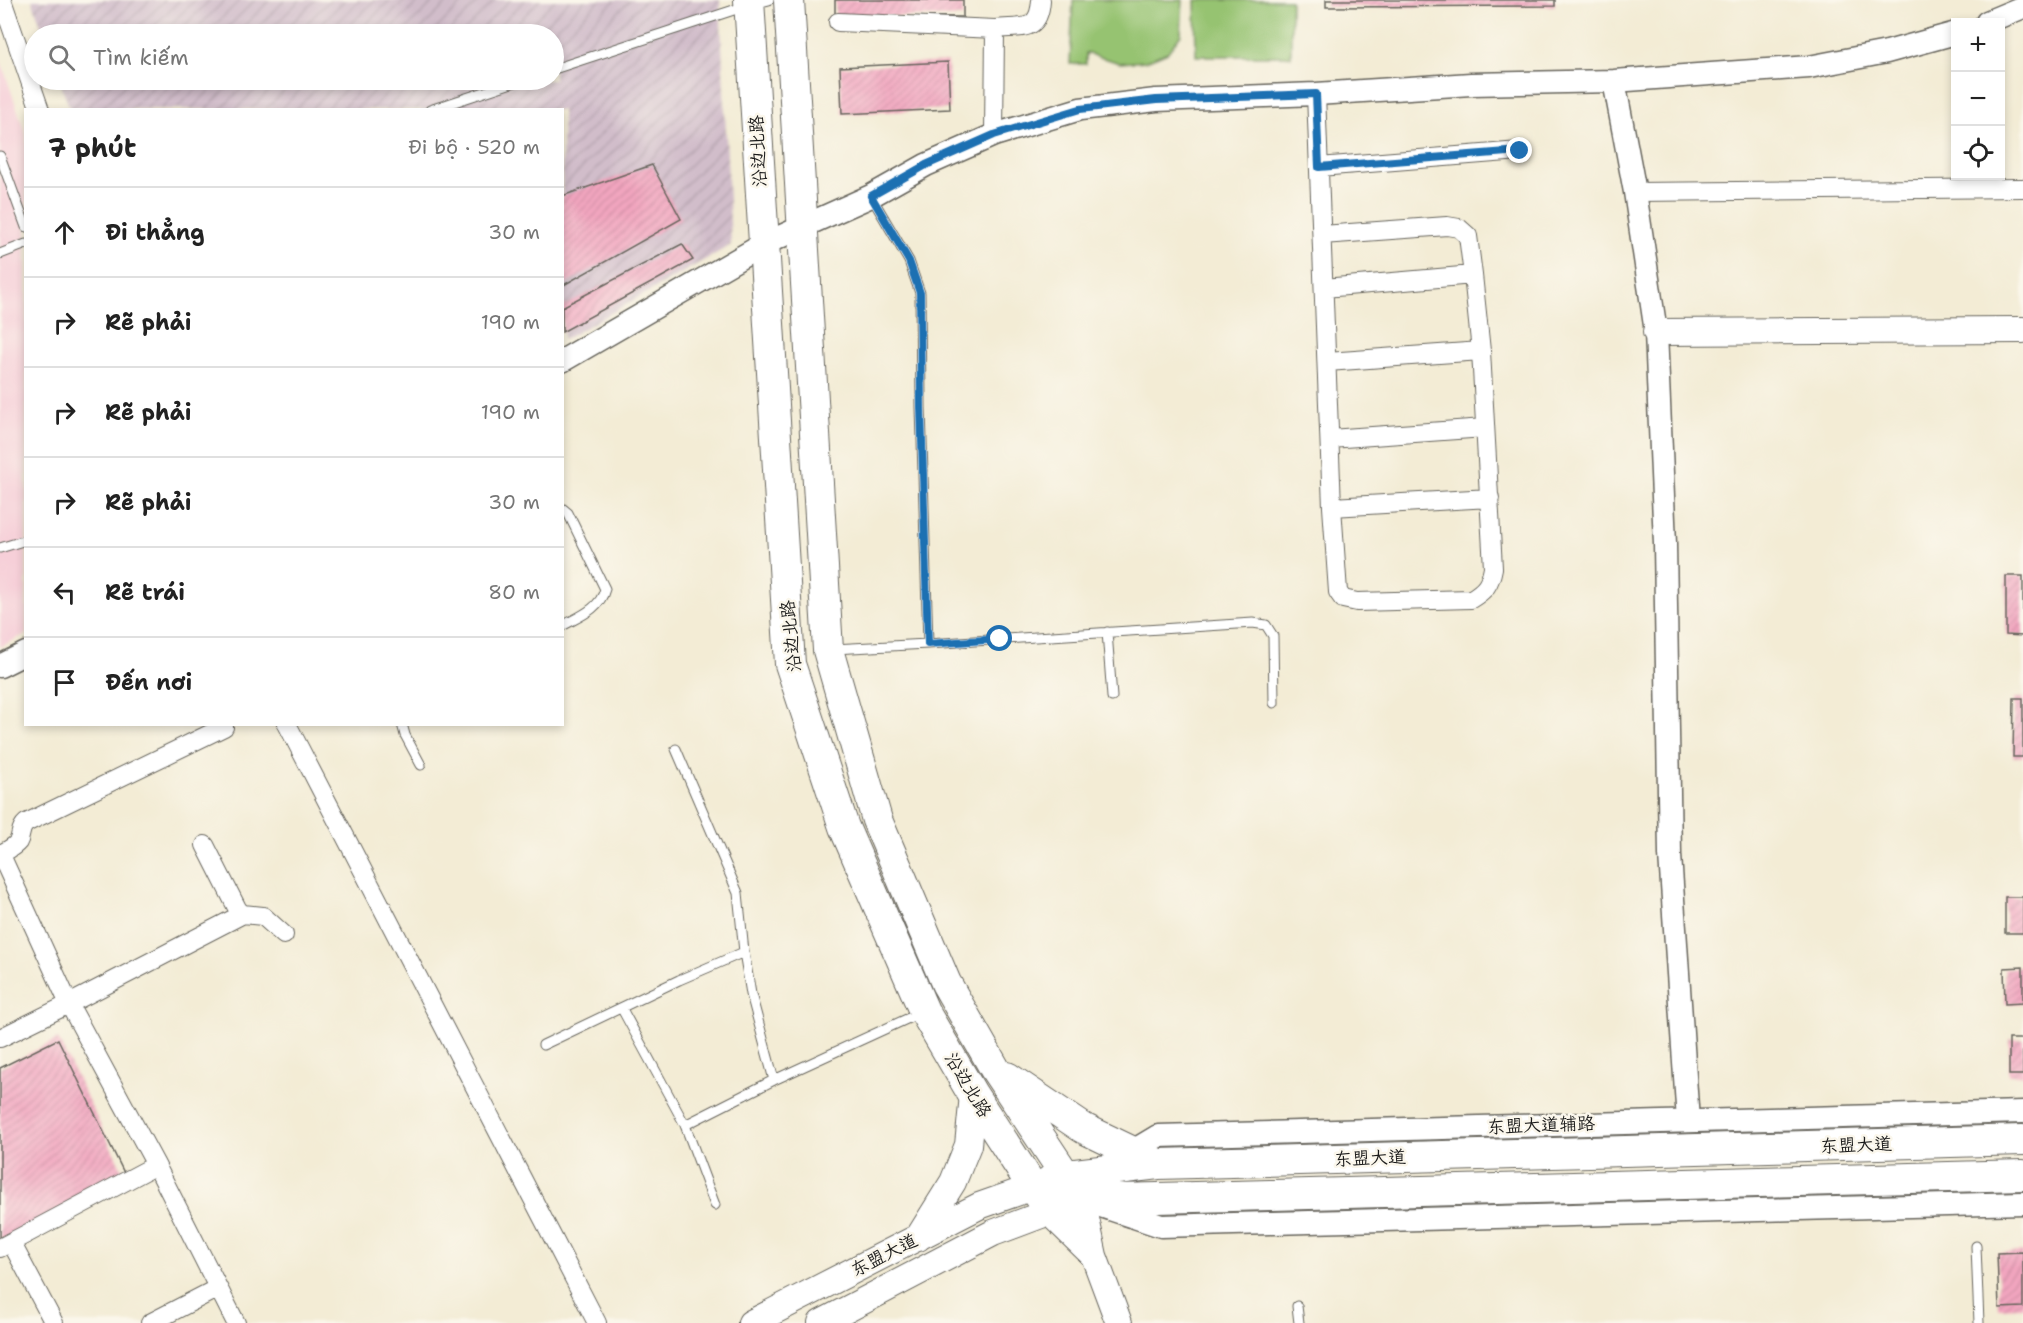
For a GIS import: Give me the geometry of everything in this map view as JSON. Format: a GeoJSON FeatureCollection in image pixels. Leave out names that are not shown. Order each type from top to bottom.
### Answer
{"type":"FeatureCollection","features":[{"type":"Feature","properties":{"kind":"highway","name":"沿边北路"},"geometry":{"type":"LineString","coordinates":[[789,0],[828,650],[877,820],[946,983],[995,1069],[1083,1200]]}},
{"type":"Feature","properties":{"kind":"highway","name":"沿边北路"},"geometry":{"type":"LineString","coordinates":[[756,2],[764,244],[790,664],[844,827],[924,1011],[973,1095],[1048,1212]]}},
{"type":"Feature","properties":{"kind":"highway"},"geometry":{"type":"LineString","coordinates":[[995,1069],[1083,1128],[1145,1157]]}},
{"type":"Feature","properties":{"kind":"highway","name":"东盟大道"},"geometry":{"type":"LineString","coordinates":[[1034,1187],[1067,1175],[1145,1157],[2018,1126]]}},
{"type":"Feature","properties":{"kind":"highway","name":"东盟大道"},"geometry":{"type":"LineString","coordinates":[[1048,1212],[1083,1200],[2023,1175]]}},
{"type":"Feature","properties":{"kind":"main road"},"geometry":{"type":"LineString","coordinates":[[1656,332],[2023,330]]}},
{"type":"Feature","properties":{"kind":"main road"},"geometry":{"type":"LineString","coordinates":[[918,1238],[953,1182],[968,1145],[973,1095]]}},
{"type":"Feature","properties":{"kind":"main road","name":"东盟大道"},"geometry":{"type":"LineString","coordinates":[[751,1323],[979,1206],[1034,1187]]}},
{"type":"Feature","properties":{"kind":"main road"},"geometry":{"type":"LineString","coordinates":[[1083,1200],[1094,1256],[1119,1323]]}},
{"type":"Feature","properties":{"kind":"main road"},"geometry":{"type":"LineString","coordinates":[[1048,1212],[1094,1256]]}},
{"type":"Feature","properties":{"kind":"main road","name":"东盟大道"},"geometry":{"type":"LineString","coordinates":[[821,1323],[993,1233],[1048,1212]]}},
{"type":"Feature","properties":{"kind":"street"},"geometry":{"type":"LineString","coordinates":[[2,0],[24,64]]}},
{"type":"Feature","properties":{"kind":"street"},"geometry":{"type":"LineString","coordinates":[[838,22],[995,29],[1032,24],[1038,19],[1041,0]]}},
{"type":"Feature","properties":{"kind":"street"},"geometry":{"type":"LineString","coordinates":[[1997,18],[2023,7]]}},
{"type":"Feature","properties":{"kind":"street"},"geometry":{"type":"LineString","coordinates":[[994,135],[995,29]]}},
{"type":"Feature","properties":{"kind":"street"},"geometry":{"type":"LineString","coordinates":[[564,360],[764,244],[871,196],[926,165],[994,135],[1080,109],[1117,103],[1471,84],[1614,81],[1809,67],[1887,52],[1951,34]]}},
{"type":"Feature","properties":{"kind":"street"},"geometry":{"type":"LineString","coordinates":[[1614,81],[1635,192],[1656,332],[1665,544],[1670,855],[1688,1121]]}},
{"type":"Feature","properties":{"kind":"street"},"geometry":{"type":"LineString","coordinates":[[33,90],[39,108]]}},
{"type":"Feature","properties":{"kind":"street"},"geometry":{"type":"LineString","coordinates":[[1316,94],[1332,507],[1338,592],[1343,599],[1357,602],[1471,599],[1484,591],[1491,582],[1492,568],[1490,498],[1480,351],[1467,236],[1459,228],[1447,226],[1322,235]]}},
{"type":"Feature","properties":{"kind":"street"},"geometry":{"type":"LineString","coordinates":[[1319,167],[1520,151]]}},
{"type":"Feature","properties":{"kind":"street"},"geometry":{"type":"LineString","coordinates":[[1635,192],[2023,188]]}},
{"type":"Feature","properties":{"kind":"street"},"geometry":{"type":"LineString","coordinates":[[1324,288],[1473,275]]}},
{"type":"Feature","properties":{"kind":"street"},"geometry":{"type":"LineString","coordinates":[[1327,362],[1480,351]]}},
{"type":"Feature","properties":{"kind":"street"},"geometry":{"type":"LineString","coordinates":[[1330,439],[1485,428]]}},
{"type":"Feature","properties":{"kind":"street"},"geometry":{"type":"LineString","coordinates":[[1332,507],[1490,498]]}},
{"type":"Feature","properties":{"kind":"street"},"geometry":{"type":"LineString","coordinates":[[0,666],[24,654]]}},
{"type":"Feature","properties":{"kind":"street"},"geometry":{"type":"LineString","coordinates":[[288,726],[597,1323]]}},
{"type":"Feature","properties":{"kind":"street"},"geometry":{"type":"LineString","coordinates":[[224,727],[26,823],[22,827],[16,844],[0,854],[69,1004],[156,1165],[236,1323]]}},
{"type":"Feature","properties":{"kind":"street"},"geometry":{"type":"LineString","coordinates":[[205,845],[238,910],[243,914],[263,916],[284,935]]}},
{"type":"Feature","properties":{"kind":"street"},"geometry":{"type":"LineString","coordinates":[[0,1038],[243,914]]}},
{"type":"Feature","properties":{"kind":"street","name":"东盟大道辅路"},"geometry":{"type":"LineString","coordinates":[[1145,1157],[1158,1136],[1688,1121],[2018,1126]]}},
{"type":"Feature","properties":{"kind":"street"},"geometry":{"type":"LineString","coordinates":[[54,1323],[6,1245],[156,1165]]}},
{"type":"Feature","properties":{"kind":"street"},"geometry":{"type":"LineString","coordinates":[[1083,1200],[1161,1226],[2023,1203]]}},
{"type":"Feature","properties":{"kind":"street"},"geometry":{"type":"LineString","coordinates":[[150,1323],[218,1288]]}},
{"type":"Feature","properties":{"kind":"lane"},"geometry":{"type":"LineString","coordinates":[[564,66],[756,2]]}},
{"type":"Feature","properties":{"kind":"lane"},"geometry":{"type":"LineString","coordinates":[[436,108],[491,90]]}},
{"type":"Feature","properties":{"kind":"lane"},"geometry":{"type":"LineString","coordinates":[[0,156],[24,222]]}},
{"type":"Feature","properties":{"kind":"lane"},"geometry":{"type":"LineString","coordinates":[[871,196],[909,261],[920,293],[928,644]]}},
{"type":"Feature","properties":{"kind":"lane"},"geometry":{"type":"LineString","coordinates":[[0,254],[24,245]]}},
{"type":"Feature","properties":{"kind":"lane"},"geometry":{"type":"LineString","coordinates":[[564,510],[568,513],[605,589],[602,600],[596,606],[564,625]]}},
{"type":"Feature","properties":{"kind":"lane"},"geometry":{"type":"LineString","coordinates":[[0,548],[24,541]]}},
{"type":"Feature","properties":{"kind":"lane"},"geometry":{"type":"LineString","coordinates":[[828,650],[1253,623],[1266,625],[1273,636],[1274,703]]}},
{"type":"Feature","properties":{"kind":"lane"},"geometry":{"type":"LineString","coordinates":[[1107,632],[1112,698]]}},
{"type":"Feature","properties":{"kind":"lane"},"geometry":{"type":"LineString","coordinates":[[403,726],[421,765]]}},
{"type":"Feature","properties":{"kind":"lane"},"geometry":{"type":"LineString","coordinates":[[676,748],[738,893],[751,994],[774,1080]]}},
{"type":"Feature","properties":{"kind":"lane"},"geometry":{"type":"LineString","coordinates":[[543,1045],[679,980],[744,952]]}},
{"type":"Feature","properties":{"kind":"lane"},"geometry":{"type":"LineString","coordinates":[[622,1008],[685,1125],[715,1205]]}},
{"type":"Feature","properties":{"kind":"lane"},"geometry":{"type":"LineString","coordinates":[[685,1125],[774,1080],[924,1011]]}},
{"type":"Feature","properties":{"kind":"lane"},"geometry":{"type":"LineString","coordinates":[[1976,1246],[1979,1323]]}},
{"type":"Feature","properties":{"kind":"lane"},"geometry":{"type":"LineString","coordinates":[[1297,1306],[1299,1323]]}},
{"type":"Feature","properties":{"kind":"shaded area"},"geometry":{"type":"Polygon","coordinates":[[[32,0],[720,0],[731,245],[564,339],[564,108],[70,108],[63,90],[564,90],[564,24],[40,24],[32,0]]]}},
{"type":"Feature","properties":{"kind":"shaded area"},"geometry":{"type":"Polygon","coordinates":[[[0,58],[24,129],[24,635],[0,647],[0,58]]]}},
{"type":"Feature","properties":{"kind":"green space"},"geometry":{"type":"Polygon","coordinates":[[[1073,0],[1183,0],[1181,34],[1168,52],[1146,61],[1120,63],[1086,53],[1086,64],[1070,64],[1073,0]]]}},
{"type":"Feature","properties":{"kind":"green space"},"geometry":{"type":"Polygon","coordinates":[[[1195,0],[1291,0],[1291,56],[1196,56],[1195,0]]]}},
{"type":"Feature","properties":{"kind":"building"},"geometry":{"type":"Polygon","coordinates":[[[835,0],[963,0],[963,17],[835,16],[835,0]]]}},
{"type":"Feature","properties":{"kind":"building"},"geometry":{"type":"Polygon","coordinates":[[[1326,0],[1555,0],[1555,6],[1326,7],[1326,0]]]}},
{"type":"Feature","properties":{"kind":"building"},"geometry":{"type":"Polygon","coordinates":[[[948,62],[950,109],[842,114],[840,67],[948,62]]]}},
{"type":"Feature","properties":{"kind":"building"},"geometry":{"type":"Polygon","coordinates":[[[652,165],[681,219],[564,285],[564,195],[652,165]]]}},
{"type":"Feature","properties":{"kind":"building"},"geometry":{"type":"Polygon","coordinates":[[[682,244],[693,260],[564,331],[564,306],[682,244]]]}},
{"type":"Feature","properties":{"kind":"building"},"geometry":{"type":"Polygon","coordinates":[[[2006,576],[2023,576],[2023,636],[2006,635],[2006,576]]]}},
{"type":"Feature","properties":{"kind":"building"},"geometry":{"type":"Polygon","coordinates":[[[2014,698],[2023,698],[2023,757],[2013,757],[2014,698]]]}},
{"type":"Feature","properties":{"kind":"building"},"geometry":{"type":"Polygon","coordinates":[[[2005,897],[2023,897],[2023,933],[2005,933],[2005,897]]]}},
{"type":"Feature","properties":{"kind":"building"},"geometry":{"type":"Polygon","coordinates":[[[2023,967],[2023,1003],[2005,1004],[2004,968],[2023,967]]]}},
{"type":"Feature","properties":{"kind":"building"},"geometry":{"type":"Polygon","coordinates":[[[58,1039],[127,1179],[0,1241],[0,1068],[58,1039]]]}},
{"type":"Feature","properties":{"kind":"building"},"geometry":{"type":"Polygon","coordinates":[[[2009,1039],[2023,1039],[2023,1075],[2009,1075],[2009,1039]]]}},
{"type":"Feature","properties":{"kind":"building"},"geometry":{"type":"Polygon","coordinates":[[[2023,1252],[2023,1307],[1999,1308],[1997,1253],[2023,1252]]]}},
{"type":"Feature","properties":{"kind":"route"},"geometry":{"type":"LineString","coordinates":[[1000,639],[928,644],[920,293],[909,261],[871,196],[926,165],[994,135],[1080,109],[1156,100],[1316,94],[1319,167],[1520,151]]}}]}
